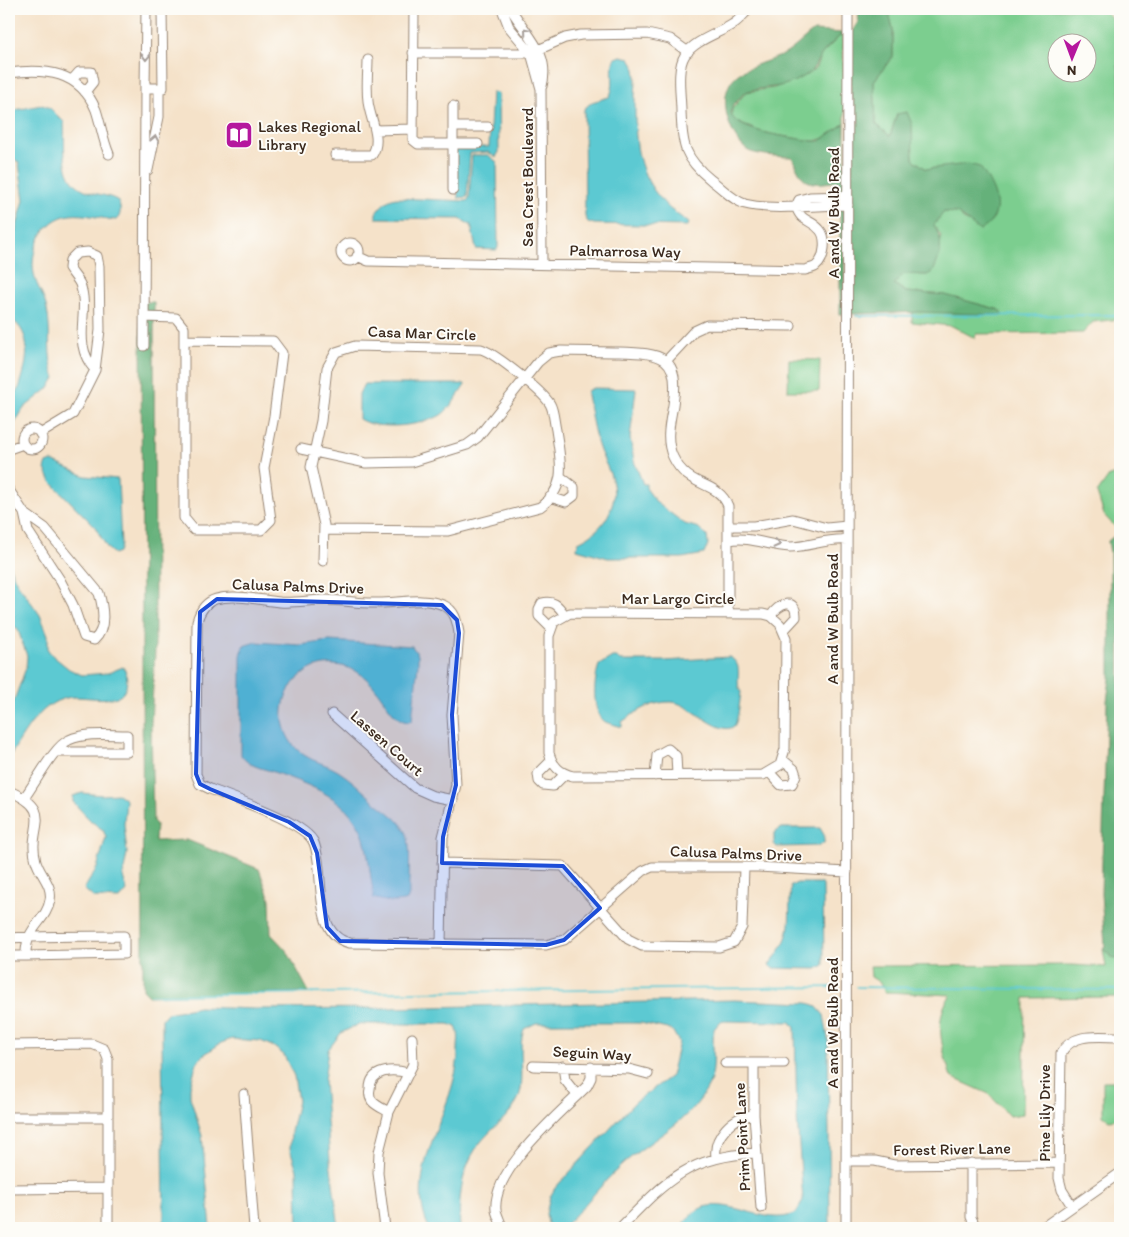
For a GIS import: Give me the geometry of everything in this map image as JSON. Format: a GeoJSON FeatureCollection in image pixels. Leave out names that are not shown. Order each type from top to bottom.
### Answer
{"type":"FeatureCollection","features":[{"type":"Feature","properties":{"kind":"street"},"geometry":{"type":"LineString","coordinates":[[144,346],[146,9]]}},
{"type":"Feature","properties":{"kind":"street"},"geometry":{"type":"LineString","coordinates":[[145,88],[163,88],[162,9]]}},
{"type":"Feature","properties":{"kind":"street","name":"Sea Crest Boulevard"},"geometry":{"type":"LineString","coordinates":[[502,9],[509,27],[535,51]]}},
{"type":"Feature","properties":{"kind":"street","name":"Sea Crest Boulevard"},"geometry":{"type":"LineString","coordinates":[[511,9],[535,51],[541,89],[542,264]]}},
{"type":"Feature","properties":{"kind":"street","name":"A and W Bulb Road"},"geometry":{"type":"LineString","coordinates":[[846,1228],[848,9]]}},
{"type":"Feature","properties":{"kind":"street"},"geometry":{"type":"LineString","coordinates":[[415,10],[413,52],[413,129],[415,142],[478,144]]}},
{"type":"Feature","properties":{"kind":"street"},"geometry":{"type":"LineString","coordinates":[[746,11],[734,23],[693,47],[688,52],[681,66],[682,130],[688,157],[696,167],[736,199],[758,205],[796,206],[848,200]]}},
{"type":"Feature","properties":{"kind":"street"},"geometry":{"type":"LineString","coordinates":[[413,52],[535,51],[565,38],[580,35],[647,34],[670,39],[688,52]]}},
{"type":"Feature","properties":{"kind":"street"},"geometry":{"type":"LineString","coordinates":[[335,156],[372,155],[375,151],[375,130],[368,102],[368,60]]}},
{"type":"Feature","properties":{"kind":"street"},"geometry":{"type":"LineString","coordinates":[[9,73],[40,70],[72,80],[85,92],[96,112],[109,154]]}},
{"type":"Feature","properties":{"kind":"street"},"geometry":{"type":"LineString","coordinates":[[72,80],[79,72],[91,72],[93,82],[85,92]]}},
{"type":"Feature","properties":{"kind":"street"},"geometry":{"type":"LineString","coordinates":[[144,187],[159,117],[159,88]]}},
{"type":"Feature","properties":{"kind":"street"},"geometry":{"type":"LineString","coordinates":[[453,106],[453,190]]}},
{"type":"Feature","properties":{"kind":"street"},"geometry":{"type":"LineString","coordinates":[[453,127],[488,127]]}},
{"type":"Feature","properties":{"kind":"street"},"geometry":{"type":"LineString","coordinates":[[375,130],[413,129]]}},
{"type":"Feature","properties":{"kind":"street","name":"Palmarrosa Way"},"geometry":{"type":"LineString","coordinates":[[357,256],[368,261],[805,270],[816,267],[822,258],[823,236],[820,230],[798,215],[796,206]]}},
{"type":"Feature","properties":{"kind":"street"},"geometry":{"type":"LineString","coordinates":[[40,434],[72,414],[95,370],[100,330],[100,266],[97,256],[88,252],[77,253],[70,260],[68,268],[80,283],[82,294],[83,352],[95,370]]}},
{"type":"Feature","properties":{"kind":"street"},"geometry":{"type":"LineString","coordinates":[[144,317],[176,318],[184,328],[184,340],[184,518],[194,530],[261,530],[271,520],[264,468],[274,416],[282,353],[273,341],[184,340]]}},
{"type":"Feature","properties":{"kind":"street"},"geometry":{"type":"LineString","coordinates":[[666,361],[694,331],[707,325],[791,326]]}},
{"type":"Feature","properties":{"kind":"street","name":"Casa Mar Circle"},"geometry":{"type":"LineString","coordinates":[[323,561],[324,530],[312,473],[314,452],[321,421],[327,368],[332,356],[343,348],[355,346],[481,349],[491,352],[525,379],[550,404],[562,464],[560,477],[550,498]]}},
{"type":"Feature","properties":{"kind":"street"},"geometry":{"type":"LineString","coordinates":[[301,449],[366,463],[412,462],[467,445],[478,437],[544,357],[555,351],[644,352],[658,356],[666,361],[672,369],[676,382],[669,432],[672,453],[686,475],[721,494],[728,506],[728,613]]}},
{"type":"Feature","properties":{"kind":"street"},"geometry":{"type":"LineString","coordinates":[[35,430],[40,434],[42,440],[38,447],[31,449],[23,444],[23,435],[27,431],[35,430]]}},
{"type":"Feature","properties":{"kind":"street"},"geometry":{"type":"LineString","coordinates":[[9,449],[23,444]]}},
{"type":"Feature","properties":{"kind":"street"},"geometry":{"type":"LineString","coordinates":[[324,530],[448,531],[533,510],[540,507],[550,498],[566,502],[574,496],[575,490],[572,484],[560,477]]}},
{"type":"Feature","properties":{"kind":"street"},"geometry":{"type":"LineString","coordinates":[[9,490],[24,512],[45,528],[99,593],[102,603],[102,627],[94,640],[84,637],[69,597],[28,531],[24,512]]}},
{"type":"Feature","properties":{"kind":"street"},"geometry":{"type":"LineString","coordinates":[[729,526],[754,526],[793,519],[827,528],[847,526]]}},
{"type":"Feature","properties":{"kind":"street"},"geometry":{"type":"LineString","coordinates":[[729,540],[750,539],[789,547],[833,539],[847,540]]}},
{"type":"Feature","properties":{"kind":"street","name":"Calusa Palms Drive"},"geometry":{"type":"LineString","coordinates":[[442,944],[443,837],[456,785],[452,715],[459,633],[457,620],[451,610],[442,605],[430,603],[362,603],[323,600],[290,602],[250,598],[217,599],[204,607],[197,621],[195,709],[194,758],[196,774],[200,784],[289,822],[310,836],[316,853],[327,927],[340,941],[442,944],[546,945],[564,940],[643,872],[652,867],[744,867],[847,872]]}},
{"type":"Feature","properties":{"kind":"street"},"geometry":{"type":"LineString","coordinates":[[551,628],[539,616],[538,609],[542,604],[549,601],[555,604],[564,614],[551,628],[549,636],[549,753],[554,766],[565,774],[655,776],[763,775],[770,773],[783,760],[786,740],[786,638],[780,624],[770,616],[779,606],[785,604],[791,605],[796,611],[796,617],[784,630]]}},
{"type":"Feature","properties":{"kind":"street","name":"Mar Largo Circle"},"geometry":{"type":"LineString","coordinates":[[564,614],[570,612],[728,613],[770,616]]}},
{"type":"Feature","properties":{"kind":"street","name":"Lassen Court"},"geometry":{"type":"LineString","coordinates":[[332,714],[415,788],[433,796],[453,800]]}},
{"type":"Feature","properties":{"kind":"street"},"geometry":{"type":"LineString","coordinates":[[24,798],[56,752],[68,740],[79,737],[127,734],[127,752],[56,752]]}},
{"type":"Feature","properties":{"kind":"street"},"geometry":{"type":"LineString","coordinates":[[655,776],[656,754],[668,749],[676,756],[677,776]]}},
{"type":"Feature","properties":{"kind":"street"},"geometry":{"type":"LineString","coordinates":[[770,773],[782,785],[792,784],[796,775],[794,769],[783,760]]}},
{"type":"Feature","properties":{"kind":"street"},"geometry":{"type":"LineString","coordinates":[[551,761],[538,774],[538,781],[543,785],[553,786],[565,774]]}},
{"type":"Feature","properties":{"kind":"street"},"geometry":{"type":"LineString","coordinates":[[9,791],[24,798],[33,806],[38,819],[33,845],[35,858],[47,881],[51,898],[49,906],[28,937],[26,956]]}},
{"type":"Feature","properties":{"kind":"street"},"geometry":{"type":"LineString","coordinates":[[442,863],[563,866],[628,939],[642,946],[726,945],[734,942],[742,928],[744,867]]}},
{"type":"Feature","properties":{"kind":"street"},"geometry":{"type":"LineString","coordinates":[[9,938],[124,936],[124,954],[9,956]]}},
{"type":"Feature","properties":{"kind":"street","name":"Pine Lily Drive"},"geometry":{"type":"LineString","coordinates":[[1072,1206],[1060,1184],[1060,1053],[1070,1042],[1077,1038],[1120,1037]]}},
{"type":"Feature","properties":{"kind":"street"},"geometry":{"type":"LineString","coordinates":[[385,1228],[378,1162],[389,1112],[413,1060],[412,1038]]}},
{"type":"Feature","properties":{"kind":"street"},"geometry":{"type":"LineString","coordinates":[[9,1045],[92,1044],[104,1049],[108,1059],[108,1228]]}},
{"type":"Feature","properties":{"kind":"street"},"geometry":{"type":"LineString","coordinates":[[725,1063],[784,1063]]}},
{"type":"Feature","properties":{"kind":"street","name":"Prim Point Lane"},"geometry":{"type":"LineString","coordinates":[[754,1064],[754,1115],[761,1208]]}},
{"type":"Feature","properties":{"kind":"street","name":"Seguin Way"},"geometry":{"type":"LineString","coordinates":[[533,1066],[629,1068],[648,1074]]}},
{"type":"Feature","properties":{"kind":"street"},"geometry":{"type":"LineString","coordinates":[[563,1066],[565,1080],[577,1096]]}},
{"type":"Feature","properties":{"kind":"street"},"geometry":{"type":"LineString","coordinates":[[502,1228],[496,1211],[497,1198],[504,1178],[515,1162],[587,1086],[591,1078],[591,1066]]}},
{"type":"Feature","properties":{"kind":"street"},"geometry":{"type":"LineString","coordinates":[[389,1112],[373,1102],[370,1095],[370,1086],[375,1076],[380,1073],[391,1070],[408,1073]]}},
{"type":"Feature","properties":{"kind":"street"},"geometry":{"type":"LineString","coordinates":[[244,1094],[254,1228]]}},
{"type":"Feature","properties":{"kind":"street"},"geometry":{"type":"LineString","coordinates":[[716,1157],[716,1143],[726,1129],[742,1116],[754,1115]]}},
{"type":"Feature","properties":{"kind":"street"},"geometry":{"type":"LineString","coordinates":[[9,1117],[108,1117]]}},
{"type":"Feature","properties":{"kind":"street"},"geometry":{"type":"LineString","coordinates":[[620,1228],[670,1179],[716,1157],[756,1153]]}},
{"type":"Feature","properties":{"kind":"street","name":"Forest River Lane"},"geometry":{"type":"LineString","coordinates":[[846,1161],[875,1161],[894,1165],[1059,1162]]}},
{"type":"Feature","properties":{"kind":"street"},"geometry":{"type":"LineString","coordinates":[[971,1163],[971,1217],[976,1228]]}},
{"type":"Feature","properties":{"kind":"street"},"geometry":{"type":"LineString","coordinates":[[1042,1228],[1120,1173]]}},
{"type":"Feature","properties":{"kind":"street"},"geometry":{"type":"LineString","coordinates":[[9,1189],[108,1188]]}},
{"type":"Feature","properties":{"kind":"highlighted area"},"geometry":{"type":"Polygon","coordinates":[[[217,599],[442,605],[457,620],[459,633],[452,715],[456,785],[443,837],[442,863],[563,866],[600,908],[564,940],[546,945],[340,941],[327,927],[317,853],[310,836],[289,822],[200,784],[196,774],[200,612],[217,599]]]}},
{"type":"Feature","properties":{"kind":"green space"},"geometry":{"type":"Polygon","coordinates":[[[859,9],[888,9],[893,29],[893,56],[874,81],[876,124],[890,136],[897,114],[907,112],[912,124],[913,159],[926,169],[968,164],[980,167],[991,185],[996,200],[995,214],[990,223],[980,231],[957,213],[944,212],[934,225],[939,237],[940,248],[933,272],[927,275],[904,274],[894,284],[906,292],[945,295],[1000,310],[1003,315],[922,312],[850,314],[851,33],[858,22],[859,9]]]}},
{"type":"Feature","properties":{"kind":"green space"},"geometry":{"type":"Polygon","coordinates":[[[888,9],[1104,9],[1120,29],[1118,66],[1120,80],[1120,319],[1093,322],[1083,333],[976,334],[975,338],[952,326],[912,322],[912,312],[1000,310],[945,295],[906,292],[894,284],[904,274],[927,275],[941,236],[934,225],[944,212],[957,213],[968,223],[940,168],[926,169],[913,159],[912,143],[897,114],[890,136],[876,124],[874,81],[893,56],[893,29],[888,9]]]}},
{"type":"Feature","properties":{"kind":"green space"},"geometry":{"type":"Polygon","coordinates":[[[814,31],[843,33],[824,51],[813,69],[807,74],[789,84],[747,92],[737,101],[731,111],[734,119],[744,126],[775,135],[812,141],[820,141],[845,123],[844,314],[840,314],[840,196],[838,181],[813,183],[804,178],[792,157],[762,154],[747,150],[734,135],[725,103],[730,83],[737,75],[753,66],[783,55],[814,31]]]}},
{"type":"Feature","properties":{"kind":"green space"},"geometry":{"type":"Polygon","coordinates":[[[843,33],[845,123],[826,137],[812,141],[764,133],[736,122],[732,117],[732,109],[746,92],[774,88],[803,77],[815,69],[821,55],[843,33]]]}},
{"type":"Feature","properties":{"kind":"green space"},"geometry":{"type":"Polygon","coordinates":[[[141,302],[154,302],[155,651],[151,723],[153,821],[156,824],[155,841],[187,840],[259,869],[270,899],[271,934],[287,951],[309,992],[149,996],[143,990],[141,302]]]}},
{"type":"Feature","properties":{"kind":"green space"},"geometry":{"type":"Polygon","coordinates":[[[789,359],[820,360],[819,391],[788,391],[789,359]]]}},
{"type":"Feature","properties":{"kind":"green space"},"geometry":{"type":"Polygon","coordinates":[[[1120,473],[1120,532],[1104,515],[1097,493],[1109,476],[1120,473]]]}},
{"type":"Feature","properties":{"kind":"green space"},"geometry":{"type":"Polygon","coordinates":[[[1119,532],[1119,959],[1113,958],[1103,949],[1105,945],[1101,894],[1107,701],[1110,678],[1110,553],[1108,541],[1119,532]]]}},
{"type":"Feature","properties":{"kind":"green space"},"geometry":{"type":"Polygon","coordinates":[[[1103,949],[1113,958],[1120,959],[1120,997],[1025,998],[1023,1114],[1009,1116],[989,1094],[951,1077],[942,1046],[941,1024],[945,1004],[951,995],[885,992],[879,982],[871,977],[870,966],[1072,965],[1106,967],[1103,949]]]}},
{"type":"Feature","properties":{"kind":"green space"},"geometry":{"type":"Polygon","coordinates":[[[1103,1081],[1120,1081],[1120,1118],[1109,1120],[1103,1116],[1103,1081]]]}},
{"type":"Feature","properties":{"kind":"water"},"geometry":{"type":"Polygon","coordinates":[[[621,56],[630,58],[635,71],[635,128],[643,170],[658,196],[670,209],[689,223],[688,226],[594,224],[588,222],[585,217],[584,109],[592,102],[609,97],[612,89],[614,59],[621,56]]]}},
{"type":"Feature","properties":{"kind":"water"},"geometry":{"type":"Polygon","coordinates":[[[492,92],[498,93],[499,152],[496,157],[488,152],[470,153],[467,197],[458,198],[455,147],[489,147],[492,92]]]}},
{"type":"Feature","properties":{"kind":"water"},"geometry":{"type":"Polygon","coordinates":[[[42,105],[50,108],[64,122],[65,159],[70,177],[75,184],[83,189],[117,200],[120,213],[116,220],[81,215],[61,217],[53,222],[40,237],[36,246],[33,265],[34,274],[47,310],[51,361],[55,378],[49,388],[24,408],[9,433],[9,396],[18,391],[24,372],[27,352],[23,332],[9,318],[9,255],[24,200],[19,163],[9,154],[9,111],[42,105]]]}},
{"type":"Feature","properties":{"kind":"water"},"geometry":{"type":"Polygon","coordinates":[[[472,155],[488,155],[497,162],[497,250],[476,249],[471,225],[460,219],[376,218],[376,213],[382,205],[396,198],[467,201],[469,198],[472,155]]]}},
{"type":"Feature","properties":{"kind":"water"},"geometry":{"type":"Polygon","coordinates":[[[364,384],[465,385],[451,405],[441,415],[423,422],[388,426],[367,423],[359,419],[359,394],[364,384]]]}},
{"type":"Feature","properties":{"kind":"water"},"geometry":{"type":"Polygon","coordinates":[[[593,388],[636,389],[630,438],[634,461],[643,484],[646,484],[646,488],[657,503],[685,524],[699,528],[707,536],[708,544],[704,554],[682,558],[608,558],[577,549],[578,542],[593,533],[606,519],[613,503],[614,494],[609,470],[599,448],[592,422],[587,391],[593,388]]]}},
{"type":"Feature","properties":{"kind":"water"},"geometry":{"type":"Polygon","coordinates":[[[52,461],[85,476],[118,479],[121,545],[119,552],[114,554],[108,549],[95,527],[51,482],[45,469],[47,463],[52,461]]]}},
{"type":"Feature","properties":{"kind":"water"},"geometry":{"type":"Polygon","coordinates":[[[9,565],[16,581],[40,615],[48,635],[48,650],[53,656],[69,669],[82,675],[108,673],[123,667],[127,678],[125,690],[120,696],[103,699],[74,697],[52,704],[27,729],[9,758],[9,714],[26,668],[27,656],[18,630],[9,622],[9,565]]]}},
{"type":"Feature","properties":{"kind":"water"},"geometry":{"type":"Polygon","coordinates":[[[329,641],[412,646],[418,655],[412,720],[409,722],[401,720],[394,714],[372,684],[362,675],[350,668],[335,665],[319,666],[301,675],[290,688],[283,708],[285,729],[295,747],[304,755],[334,769],[347,778],[393,816],[404,828],[407,834],[409,850],[409,895],[407,900],[393,902],[373,898],[363,834],[352,816],[333,798],[309,786],[250,764],[241,755],[241,656],[243,646],[256,642],[300,645],[329,641]]]}},
{"type":"Feature","properties":{"kind":"water"},"geometry":{"type":"Polygon","coordinates":[[[612,657],[617,657],[620,661],[665,661],[729,657],[737,664],[738,683],[741,692],[738,715],[734,726],[728,728],[713,724],[687,708],[672,702],[658,703],[633,714],[622,722],[622,727],[604,721],[595,703],[596,678],[599,665],[612,657]]]}},
{"type":"Feature","properties":{"kind":"water"},"geometry":{"type":"Polygon","coordinates":[[[82,793],[118,794],[126,800],[124,824],[127,853],[123,876],[127,891],[120,899],[94,898],[84,889],[97,868],[106,837],[103,830],[91,821],[73,802],[73,796],[82,793]]]}},
{"type":"Feature","properties":{"kind":"water"},"geometry":{"type":"Polygon","coordinates":[[[782,828],[820,828],[824,835],[824,843],[819,846],[777,847],[774,844],[774,833],[782,828]]]}},
{"type":"Feature","properties":{"kind":"water"},"geometry":{"type":"Polygon","coordinates":[[[797,883],[819,883],[823,885],[824,965],[817,969],[772,968],[769,965],[778,954],[787,936],[791,886],[797,883]]]}},
{"type":"Feature","properties":{"kind":"water"},"geometry":{"type":"Polygon","coordinates":[[[734,1000],[807,1003],[815,1005],[824,1015],[828,1039],[830,1228],[680,1228],[696,1211],[707,1206],[732,1208],[772,1217],[784,1217],[796,1213],[803,1201],[797,1117],[795,1028],[791,1022],[724,1021],[720,1022],[714,1029],[713,1071],[709,1085],[702,1098],[670,1129],[622,1165],[562,1228],[549,1228],[546,1214],[550,1197],[555,1188],[635,1102],[671,1076],[679,1042],[672,1030],[641,1023],[536,1023],[524,1029],[521,1044],[522,1080],[519,1097],[509,1113],[487,1135],[472,1155],[463,1178],[460,1228],[429,1228],[422,1206],[422,1183],[426,1161],[456,1072],[458,1032],[456,1027],[449,1024],[359,1024],[341,1033],[328,1050],[324,1081],[330,1161],[339,1228],[298,1228],[297,1170],[290,1149],[291,1132],[298,1101],[294,1076],[284,1055],[274,1047],[261,1041],[232,1039],[221,1043],[202,1056],[196,1065],[190,1087],[190,1097],[202,1136],[211,1228],[164,1228],[162,1019],[167,1013],[199,1007],[255,1009],[385,1008],[734,1000]]]}},
{"type":"Feature","properties":{"kind":"waterway"},"geometry":{"type":"LineString","coordinates":[[856,316],[1120,315]]}},
{"type":"Feature","properties":{"kind":"waterway"},"geometry":{"type":"LineString","coordinates":[[151,995],[837,987]]}},
{"type":"Feature","properties":{"kind":"waterway"},"geometry":{"type":"LineString","coordinates":[[857,987],[1120,990]]}},
{"type":"Feature","properties":{"kind":"place","name":"Lakes Regional Library"},"geometry":{"type":"Point","coordinates":[239,135]}}]}
